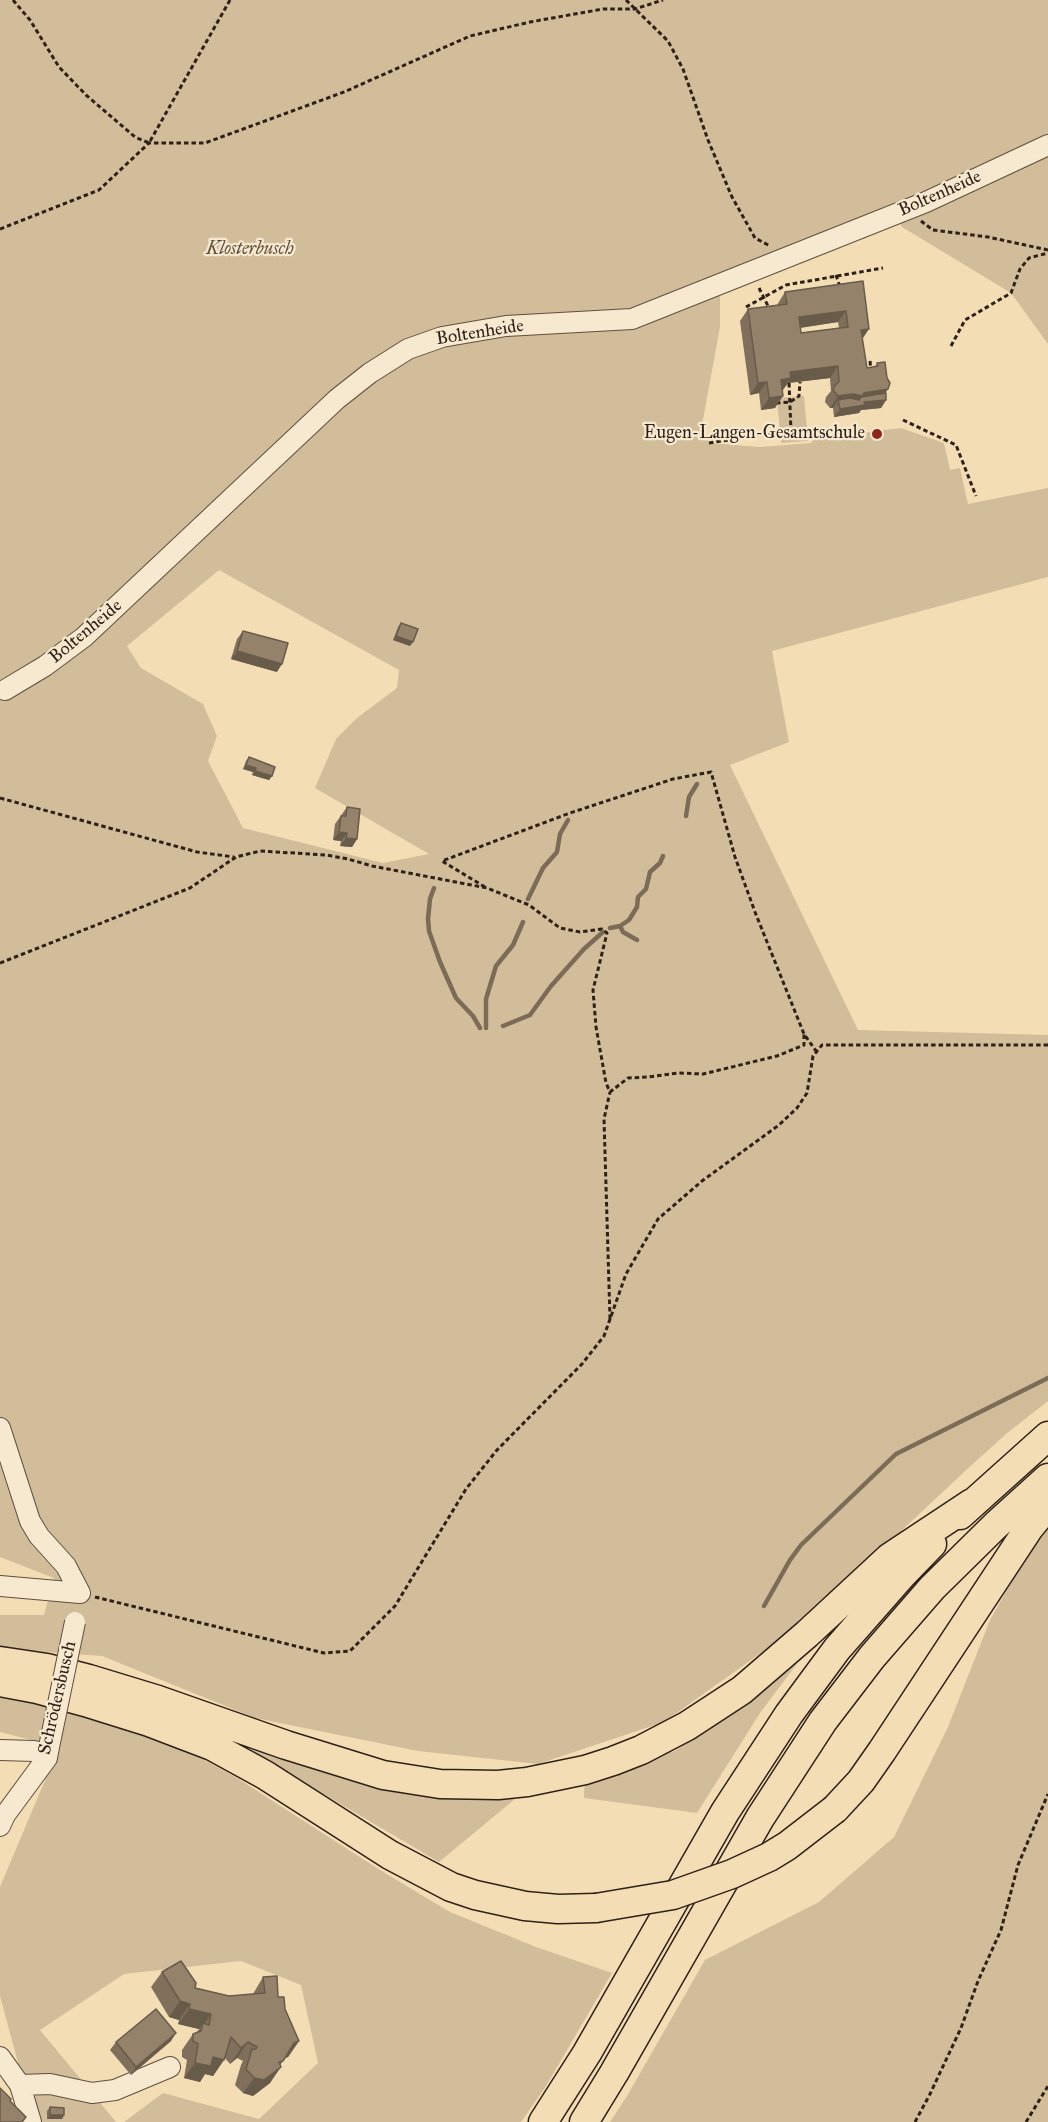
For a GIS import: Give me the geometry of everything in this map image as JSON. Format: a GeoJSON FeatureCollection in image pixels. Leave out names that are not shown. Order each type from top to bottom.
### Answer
{"type":"FeatureCollection","features":[{"type":"Feature","properties":{"kind":"highway"},"geometry":{"type":"LineString","coordinates":[[543,2122],[588,2053],[725,1812],[789,1714],[837,1649],[894,1583],[972,1503],[1048,1436]]}},
{"type":"Feature","properties":{"kind":"highway"},"geometry":{"type":"LineString","coordinates":[[584,2122],[755,1827],[824,1721],[872,1657],[932,1588],[1048,1478]]}},
{"type":"Feature","properties":{"kind":"highway"},"geometry":{"type":"LineString","coordinates":[[0,1682],[154,1711],[402,1779],[440,1784],[498,1785],[537,1780],[585,1770],[641,1750],[687,1726],[742,1690],[889,1558],[972,1503]]}},
{"type":"Feature","properties":{"kind":"highway"},"geometry":{"type":"LineString","coordinates":[[0,1661],[47,1668],[154,1711],[265,1775],[390,1855],[452,1887],[475,1895],[525,1906],[558,1909],[596,1908],[673,1895],[732,1874],[787,1846],[835,1809],[882,1751],[1029,1528],[1048,1505]]}},
{"type":"Feature","properties":{"kind":"lane","name":"Boltenheide"},"geometry":{"type":"LineString","coordinates":[[5,690],[45,666],[84,637],[337,399],[370,373],[408,348],[442,336],[506,326],[632,319],[753,276],[789,258],[914,206],[1048,145]]}},
{"type":"Feature","properties":{"kind":"lane"},"geometry":{"type":"LineString","coordinates":[[0,1428],[30,1521],[39,1536],[66,1566],[80,1593]]}},
{"type":"Feature","properties":{"kind":"lane"},"geometry":{"type":"LineString","coordinates":[[0,1586],[80,1593]]}},
{"type":"Feature","properties":{"kind":"lane","name":"Schrödersbusch"},"geometry":{"type":"LineString","coordinates":[[0,1826],[5,1815],[48,1753],[80,1593]]}},
{"type":"Feature","properties":{"kind":"lane"},"geometry":{"type":"LineString","coordinates":[[0,1750],[48,1753]]}},
{"type":"Feature","properties":{"kind":"lane"},"geometry":{"type":"LineString","coordinates":[[0,2057],[20,2085],[31,2122]]}},
{"type":"Feature","properties":{"kind":"lane"},"geometry":{"type":"LineString","coordinates":[[20,2085],[50,2084],[92,2093],[115,2090],[170,2067]]}},
{"type":"Feature","properties":{"kind":"path"},"geometry":{"type":"LineString","coordinates":[[13,0],[30,20],[59,67],[94,102],[135,137],[148,143],[205,143],[344,92],[470,36],[603,9],[635,9],[663,0]]}},
{"type":"Feature","properties":{"kind":"path"},"geometry":{"type":"LineString","coordinates":[[0,230],[99,190],[148,143],[230,0]]}},
{"type":"Feature","properties":{"kind":"path"},"geometry":{"type":"LineString","coordinates":[[626,0],[668,41],[683,69],[708,140],[732,197],[754,238],[789,258]]}},
{"type":"Feature","properties":{"kind":"path"},"geometry":{"type":"LineString","coordinates":[[914,206],[919,220],[933,230],[988,237],[1048,251]]}},
{"type":"Feature","properties":{"kind":"path"},"geometry":{"type":"LineString","coordinates":[[951,346],[965,320],[1011,293],[1020,269],[1029,258],[1048,251]]}},
{"type":"Feature","properties":{"kind":"path"},"geometry":{"type":"LineString","coordinates":[[746,307],[786,285],[884,268]]}},
{"type":"Feature","properties":{"kind":"path"},"geometry":{"type":"LineString","coordinates":[[836,275],[842,295]]}},
{"type":"Feature","properties":{"kind":"path"},"geometry":{"type":"LineString","coordinates":[[753,276],[772,316]]}},
{"type":"Feature","properties":{"kind":"path"},"geometry":{"type":"LineString","coordinates":[[870,361],[871,375]]}},
{"type":"Feature","properties":{"kind":"path"},"geometry":{"type":"LineString","coordinates":[[774,403],[790,402],[799,396],[800,382]]}},
{"type":"Feature","properties":{"kind":"path"},"geometry":{"type":"LineString","coordinates":[[789,383],[791,431]]}},
{"type":"Feature","properties":{"kind":"path"},"geometry":{"type":"LineString","coordinates":[[903,420],[957,445],[976,496]]}},
{"type":"Feature","properties":{"kind":"path"},"geometry":{"type":"LineString","coordinates":[[709,443],[779,432]]}},
{"type":"Feature","properties":{"kind":"path"},"geometry":{"type":"LineString","coordinates":[[610,1320],[604,1119],[610,1092],[606,1083],[596,1027],[593,990],[608,933],[602,929],[580,932],[560,928],[529,905],[487,888],[442,861],[570,813],[673,779],[711,772],[735,857],[804,1034],[816,1051]]}},
{"type":"Feature","properties":{"kind":"path"},"geometry":{"type":"LineString","coordinates":[[0,798],[197,852],[236,857]]}},
{"type":"Feature","properties":{"kind":"path"},"geometry":{"type":"LineString","coordinates":[[0,963],[190,888],[236,857],[260,851],[326,855],[487,888]]}},
{"type":"Feature","properties":{"kind":"path"},"geometry":{"type":"LineString","coordinates":[[610,1092],[628,1078],[678,1073],[703,1074],[777,1056],[804,1045],[804,1034]]}},
{"type":"Feature","properties":{"kind":"path"},"geometry":{"type":"LineString","coordinates":[[80,1593],[324,1653],[350,1651],[395,1606],[466,1489],[496,1449],[582,1364],[604,1336],[626,1274],[658,1219],[702,1181],[779,1125],[797,1108],[807,1093],[810,1065],[816,1051],[827,1044],[1048,1045]]}},
{"type":"Feature","properties":{"kind":"path"},"geometry":{"type":"LineString","coordinates":[[915,2122],[961,2028],[978,1981],[1001,1930],[1018,1865],[1048,1794]]}},
{"type":"Feature","properties":{"kind":"path"},"geometry":{"type":"LineString","coordinates":[[1026,2122],[1048,2086]]}},
{"type":"Feature","properties":{"kind":"green space","name":"Klosterbusch"},"geometry":{"type":"Polygon","coordinates":[[[0,0],[1048,0],[1048,344],[1011,293],[902,227],[898,219],[720,292],[720,327],[702,425],[709,443],[760,447],[811,443],[814,439],[901,428],[944,443],[950,470],[960,468],[968,504],[1048,488],[1048,577],[772,651],[789,742],[730,765],[858,1030],[1048,1035],[1048,1401],[1006,1434],[803,1623],[664,1722],[538,1764],[418,1751],[255,1718],[102,1656],[0,1649],[0,1615],[44,1615],[54,1578],[0,1557],[0,0]],[[219,570],[127,646],[141,668],[203,704],[217,736],[208,761],[243,828],[383,863],[429,854],[315,788],[336,739],[357,718],[397,688],[399,670],[219,570]]]}},
{"type":"Feature","properties":{"kind":"green space"},"geometry":{"type":"Polygon","coordinates":[[[804,396],[808,441],[781,443],[777,398],[804,396]]]}},
{"type":"Feature","properties":{"kind":"green space"},"geometry":{"type":"Polygon","coordinates":[[[1048,1522],[1048,2122],[610,2122],[705,1960],[819,1902],[894,1837],[948,1727],[990,1620],[1048,1522]]]}},
{"type":"Feature","properties":{"kind":"green space"},"geometry":{"type":"Polygon","coordinates":[[[811,1645],[760,1713],[697,1813],[584,1798],[585,1776],[675,1751],[743,1703],[811,1645]]]}},
{"type":"Feature","properties":{"kind":"green space"},"geometry":{"type":"Polygon","coordinates":[[[0,1695],[71,1709],[151,1731],[237,1778],[450,1912],[536,1947],[612,1973],[546,2086],[521,2122],[124,2122],[163,2093],[259,2119],[318,2063],[301,1985],[241,1961],[124,1974],[40,2030],[116,2122],[34,2122],[0,1996],[0,1887],[59,1747],[0,1732],[0,1695]]]}},
{"type":"Feature","properties":{"kind":"green space"},"geometry":{"type":"Polygon","coordinates":[[[225,1736],[521,1794],[439,1862],[225,1736]]]}},
{"type":"Feature","properties":{"kind":"building"},"geometry":{"type":"Polygon","coordinates":[[[863,281],[869,329],[861,330],[867,368],[885,362],[890,383],[888,389],[864,393],[862,396],[853,394],[838,396],[833,390],[839,382],[838,366],[790,372],[791,378],[781,380],[783,396],[769,398],[767,382],[758,383],[748,309],[787,304],[785,292],[863,281]],[[846,311],[799,317],[801,333],[848,327],[846,311]]]}},
{"type":"Feature","properties":{"kind":"building"},"geometry":{"type":"Polygon","coordinates":[[[886,393],[886,400],[864,402],[865,405],[840,409],[838,400],[850,398],[859,400],[861,397],[886,393]]]}},
{"type":"Feature","properties":{"kind":"building"},"geometry":{"type":"Polygon","coordinates":[[[401,623],[418,629],[413,642],[396,636],[401,623]]]}},
{"type":"Feature","properties":{"kind":"building"},"geometry":{"type":"Polygon","coordinates":[[[243,631],[288,643],[282,664],[237,651],[243,631]]]}},
{"type":"Feature","properties":{"kind":"building"},"geometry":{"type":"Polygon","coordinates":[[[249,757],[275,767],[272,776],[255,771],[256,768],[246,765],[249,757]]]}},
{"type":"Feature","properties":{"kind":"building"},"geometry":{"type":"Polygon","coordinates":[[[347,807],[360,809],[357,839],[346,838],[347,833],[339,832],[341,816],[346,816],[347,807]]]}},
{"type":"Feature","properties":{"kind":"building"},"geometry":{"type":"Polygon","coordinates":[[[181,1961],[196,1983],[195,1988],[229,1996],[265,1993],[263,1977],[277,1976],[278,1997],[284,1997],[285,2009],[299,2041],[294,2043],[283,2061],[279,2062],[281,2067],[264,2080],[254,2078],[246,2069],[252,2049],[257,2047],[248,2042],[241,2048],[231,2037],[224,2060],[213,2057],[211,2066],[195,2063],[198,2044],[193,2041],[193,2034],[201,2031],[203,2023],[209,2025],[211,2014],[189,2009],[190,2004],[180,2001],[162,1972],[181,1961]]]}},
{"type":"Feature","properties":{"kind":"building"},"geometry":{"type":"Polygon","coordinates":[[[156,2009],[176,2033],[136,2067],[116,2042],[156,2009]]]}},
{"type":"Feature","properties":{"kind":"building"},"geometry":{"type":"Polygon","coordinates":[[[0,2088],[26,2117],[22,2122],[0,2122],[0,2088]]]}},
{"type":"Feature","properties":{"kind":"building"},"geometry":{"type":"Polygon","coordinates":[[[50,2107],[64,2108],[64,2115],[50,2115],[50,2107]]]}},
{"type":"Feature","properties":{"kind":"waterway"},"geometry":{"type":"LineString","coordinates":[[686,816],[689,797],[697,784]]}},
{"type":"Feature","properties":{"kind":"waterway"},"geometry":{"type":"LineString","coordinates":[[528,899],[543,868],[557,852],[560,834],[568,820]]}},
{"type":"Feature","properties":{"kind":"waterway"},"geometry":{"type":"LineString","coordinates":[[610,928],[620,926],[629,920],[637,907],[638,897],[646,889],[650,872],[660,863],[663,856]]}},
{"type":"Feature","properties":{"kind":"waterway"},"geometry":{"type":"LineString","coordinates":[[434,888],[430,899],[429,931],[456,998],[473,1016],[480,1028]]}},
{"type":"Feature","properties":{"kind":"waterway"},"geometry":{"type":"LineString","coordinates":[[486,1028],[486,999],[496,966],[513,945],[523,922]]}},
{"type":"Feature","properties":{"kind":"waterway"},"geometry":{"type":"LineString","coordinates":[[620,926],[623,932],[637,940]]}},
{"type":"Feature","properties":{"kind":"waterway"},"geometry":{"type":"LineString","coordinates":[[503,1026],[530,1015],[551,986],[584,949],[603,932]]}},
{"type":"Feature","properties":{"kind":"waterway"},"geometry":{"type":"LineString","coordinates":[[764,1606],[801,1545],[896,1454],[1048,1378]]}},
{"type":"Feature","properties":{"kind":"place","name":"Eugen-Langen-Gesamtschule"},"geometry":{"type":"Point","coordinates":[877,434]}}]}
